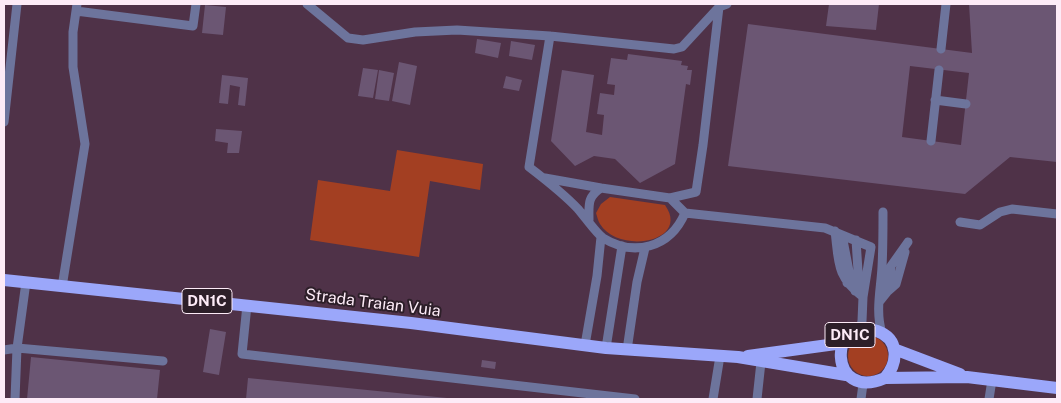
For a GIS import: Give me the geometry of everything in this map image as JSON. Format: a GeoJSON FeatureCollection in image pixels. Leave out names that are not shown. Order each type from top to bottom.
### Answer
{"type":"FeatureCollection","features":[{"type":"Feature","properties":{"kind":"main road","name":"Strada Traian Vuia"},"geometry":{"type":"LineString","coordinates":[[4,280],[411,323],[585,346],[738,357],[846,374],[862,384]]}},
{"type":"Feature","properties":{"kind":"main road","name":"DN1C"},"geometry":{"type":"LineString","coordinates":[[860,330],[872,329],[882,332],[890,339],[894,349],[895,360],[892,370],[885,378],[874,384],[862,384]]}},
{"type":"Feature","properties":{"kind":"main road","name":"Strada Traian Vuia"},"geometry":{"type":"LineString","coordinates":[[738,357],[843,343],[851,334],[860,330]]}},
{"type":"Feature","properties":{"kind":"main road","name":"DN1C"},"geometry":{"type":"LineString","coordinates":[[843,343],[840,354],[841,365],[846,374]]}},
{"type":"Feature","properties":{"kind":"main road","name":"DN1C"},"geometry":{"type":"LineString","coordinates":[[894,349],[968,377]]}},
{"type":"Feature","properties":{"kind":"main road","name":"DN1C"},"geometry":{"type":"LineString","coordinates":[[885,378],[968,377],[1057,388]]}},
{"type":"Feature","properties":{"kind":"lane"},"geometry":{"type":"LineString","coordinates":[[4,122],[17,4]]}},
{"type":"Feature","properties":{"kind":"lane"},"geometry":{"type":"LineString","coordinates":[[62,287],[85,144],[72,67],[76,7],[192,26],[196,4]]}},
{"type":"Feature","properties":{"kind":"lane"},"geometry":{"type":"LineString","coordinates":[[307,4],[348,38],[363,40],[415,32],[457,30],[550,36],[674,49],[682,47],[723,5]]}},
{"type":"Feature","properties":{"kind":"lane"},"geometry":{"type":"LineString","coordinates":[[941,49],[946,4]]}},
{"type":"Feature","properties":{"kind":"lane"},"geometry":{"type":"LineString","coordinates":[[543,177],[670,198],[696,192],[723,5]]}},
{"type":"Feature","properties":{"kind":"lane"},"geometry":{"type":"LineString","coordinates":[[550,36],[529,167],[565,196],[589,220],[601,237],[622,246],[637,249],[655,244],[680,226],[685,213]]}},
{"type":"Feature","properties":{"kind":"lane"},"geometry":{"type":"LineString","coordinates":[[931,141],[939,70]]}},
{"type":"Feature","properties":{"kind":"lane"},"geometry":{"type":"LineString","coordinates":[[935,100],[966,104]]}},
{"type":"Feature","properties":{"kind":"lane"},"geometry":{"type":"LineString","coordinates":[[589,220],[589,205],[592,194],[601,188]]}},
{"type":"Feature","properties":{"kind":"lane"},"geometry":{"type":"LineString","coordinates":[[670,198],[685,213],[825,228],[871,247],[859,294]]}},
{"type":"Feature","properties":{"kind":"lane"},"geometry":{"type":"LineString","coordinates":[[960,222],[980,225],[1000,212],[1012,209],[1057,214]]}},
{"type":"Feature","properties":{"kind":"lane"},"geometry":{"type":"LineString","coordinates":[[882,332],[879,324],[884,212]]}},
{"type":"Feature","properties":{"kind":"lane"},"geometry":{"type":"LineString","coordinates":[[838,233],[849,271],[847,283],[859,294]]}},
{"type":"Feature","properties":{"kind":"lane"},"geometry":{"type":"LineString","coordinates":[[585,346],[596,284],[601,237]]}},
{"type":"Feature","properties":{"kind":"lane"},"geometry":{"type":"LineString","coordinates":[[856,240],[862,322],[860,330]]}},
{"type":"Feature","properties":{"kind":"lane"},"geometry":{"type":"LineString","coordinates":[[880,302],[888,291],[891,266],[908,242]]}},
{"type":"Feature","properties":{"kind":"lane"},"geometry":{"type":"LineString","coordinates":[[606,348],[622,246]]}},
{"type":"Feature","properties":{"kind":"lane"},"geometry":{"type":"LineString","coordinates":[[627,350],[637,282],[645,248]]}},
{"type":"Feature","properties":{"kind":"lane"},"geometry":{"type":"LineString","coordinates":[[15,399],[17,348],[26,282]]}},
{"type":"Feature","properties":{"kind":"lane"},"geometry":{"type":"LineString","coordinates":[[247,305],[242,354],[635,399]]}},
{"type":"Feature","properties":{"kind":"lane"},"geometry":{"type":"LineString","coordinates":[[4,350],[17,348],[163,361]]}},
{"type":"Feature","properties":{"kind":"lane"},"geometry":{"type":"LineString","coordinates":[[713,399],[720,356]]}},
{"type":"Feature","properties":{"kind":"lane"},"geometry":{"type":"LineString","coordinates":[[757,399],[761,362]]}},
{"type":"Feature","properties":{"kind":"lane"},"geometry":{"type":"LineString","coordinates":[[989,399],[992,380]]}},
{"type":"Feature","properties":{"kind":"lane"},"geometry":{"type":"LineString","coordinates":[[861,399],[862,384]]}},
{"type":"Feature","properties":{"kind":"shaded area"},"geometry":{"type":"Polygon","coordinates":[[[397,150],[483,164],[480,190],[430,181],[419,257],[310,240],[318,180],[390,191],[397,150]]]}},
{"type":"Feature","properties":{"kind":"shaded area"},"geometry":{"type":"Polygon","coordinates":[[[610,197],[665,205],[670,218],[668,228],[661,235],[649,240],[622,239],[609,234],[600,224],[596,213],[601,204],[610,197]]]}},
{"type":"Feature","properties":{"kind":"shaded area"},"geometry":{"type":"Polygon","coordinates":[[[872,336],[879,339],[885,345],[888,356],[887,364],[879,373],[872,376],[864,376],[857,373],[849,364],[848,352],[851,345],[860,337],[872,336]]]}},
{"type":"Feature","properties":{"kind":"building"},"geometry":{"type":"Polygon","coordinates":[[[829,4],[879,4],[876,30],[826,26],[829,4]]]}},
{"type":"Feature","properties":{"kind":"building"},"geometry":{"type":"Polygon","coordinates":[[[969,4],[1057,4],[1057,162],[1010,157],[965,194],[728,166],[748,24],[972,53],[969,4]],[[910,66],[902,137],[961,145],[969,73],[910,66]]]}},
{"type":"Feature","properties":{"kind":"building"},"geometry":{"type":"Polygon","coordinates":[[[205,5],[226,7],[223,35],[202,33],[205,5]]]}},
{"type":"Feature","properties":{"kind":"building"},"geometry":{"type":"Polygon","coordinates":[[[477,39],[501,43],[498,58],[475,53],[477,39]]]}},
{"type":"Feature","properties":{"kind":"building"},"geometry":{"type":"Polygon","coordinates":[[[511,41],[535,45],[532,60],[509,56],[511,41]]]}},
{"type":"Feature","properties":{"kind":"building"},"geometry":{"type":"Polygon","coordinates":[[[628,54],[682,61],[681,65],[688,66],[687,70],[692,70],[690,85],[686,84],[675,164],[640,183],[615,159],[594,156],[575,166],[551,141],[562,70],[594,75],[586,132],[602,135],[604,115],[597,114],[600,93],[614,95],[615,85],[607,84],[611,58],[627,60],[628,54]]]}},
{"type":"Feature","properties":{"kind":"building"},"geometry":{"type":"Polygon","coordinates":[[[399,62],[417,66],[410,105],[392,101],[399,62]]]}},
{"type":"Feature","properties":{"kind":"building"},"geometry":{"type":"Polygon","coordinates":[[[363,68],[378,70],[373,98],[358,96],[363,68]]]}},
{"type":"Feature","properties":{"kind":"building"},"geometry":{"type":"Polygon","coordinates":[[[379,70],[394,73],[389,101],[375,99],[379,70]]]}},
{"type":"Feature","properties":{"kind":"building"},"geometry":{"type":"Polygon","coordinates":[[[222,75],[248,78],[245,106],[238,105],[240,87],[230,85],[228,104],[219,103],[222,75]]]}},
{"type":"Feature","properties":{"kind":"building"},"geometry":{"type":"Polygon","coordinates":[[[506,76],[522,80],[519,91],[503,88],[506,76]]]}},
{"type":"Feature","properties":{"kind":"building"},"geometry":{"type":"Polygon","coordinates":[[[216,129],[242,131],[239,153],[227,153],[228,143],[215,141],[216,129]]]}},
{"type":"Feature","properties":{"kind":"building"},"geometry":{"type":"Polygon","coordinates":[[[210,329],[226,332],[219,375],[203,372],[210,329]]]}},
{"type":"Feature","properties":{"kind":"building"},"geometry":{"type":"Polygon","coordinates":[[[31,357],[160,370],[157,399],[27,399],[31,357]]]}},
{"type":"Feature","properties":{"kind":"building"},"geometry":{"type":"Polygon","coordinates":[[[482,360],[496,362],[495,369],[481,367],[482,360]]]}},
{"type":"Feature","properties":{"kind":"building"},"geometry":{"type":"Polygon","coordinates":[[[248,378],[447,398],[447,399],[246,399],[248,378]]]}}]}
